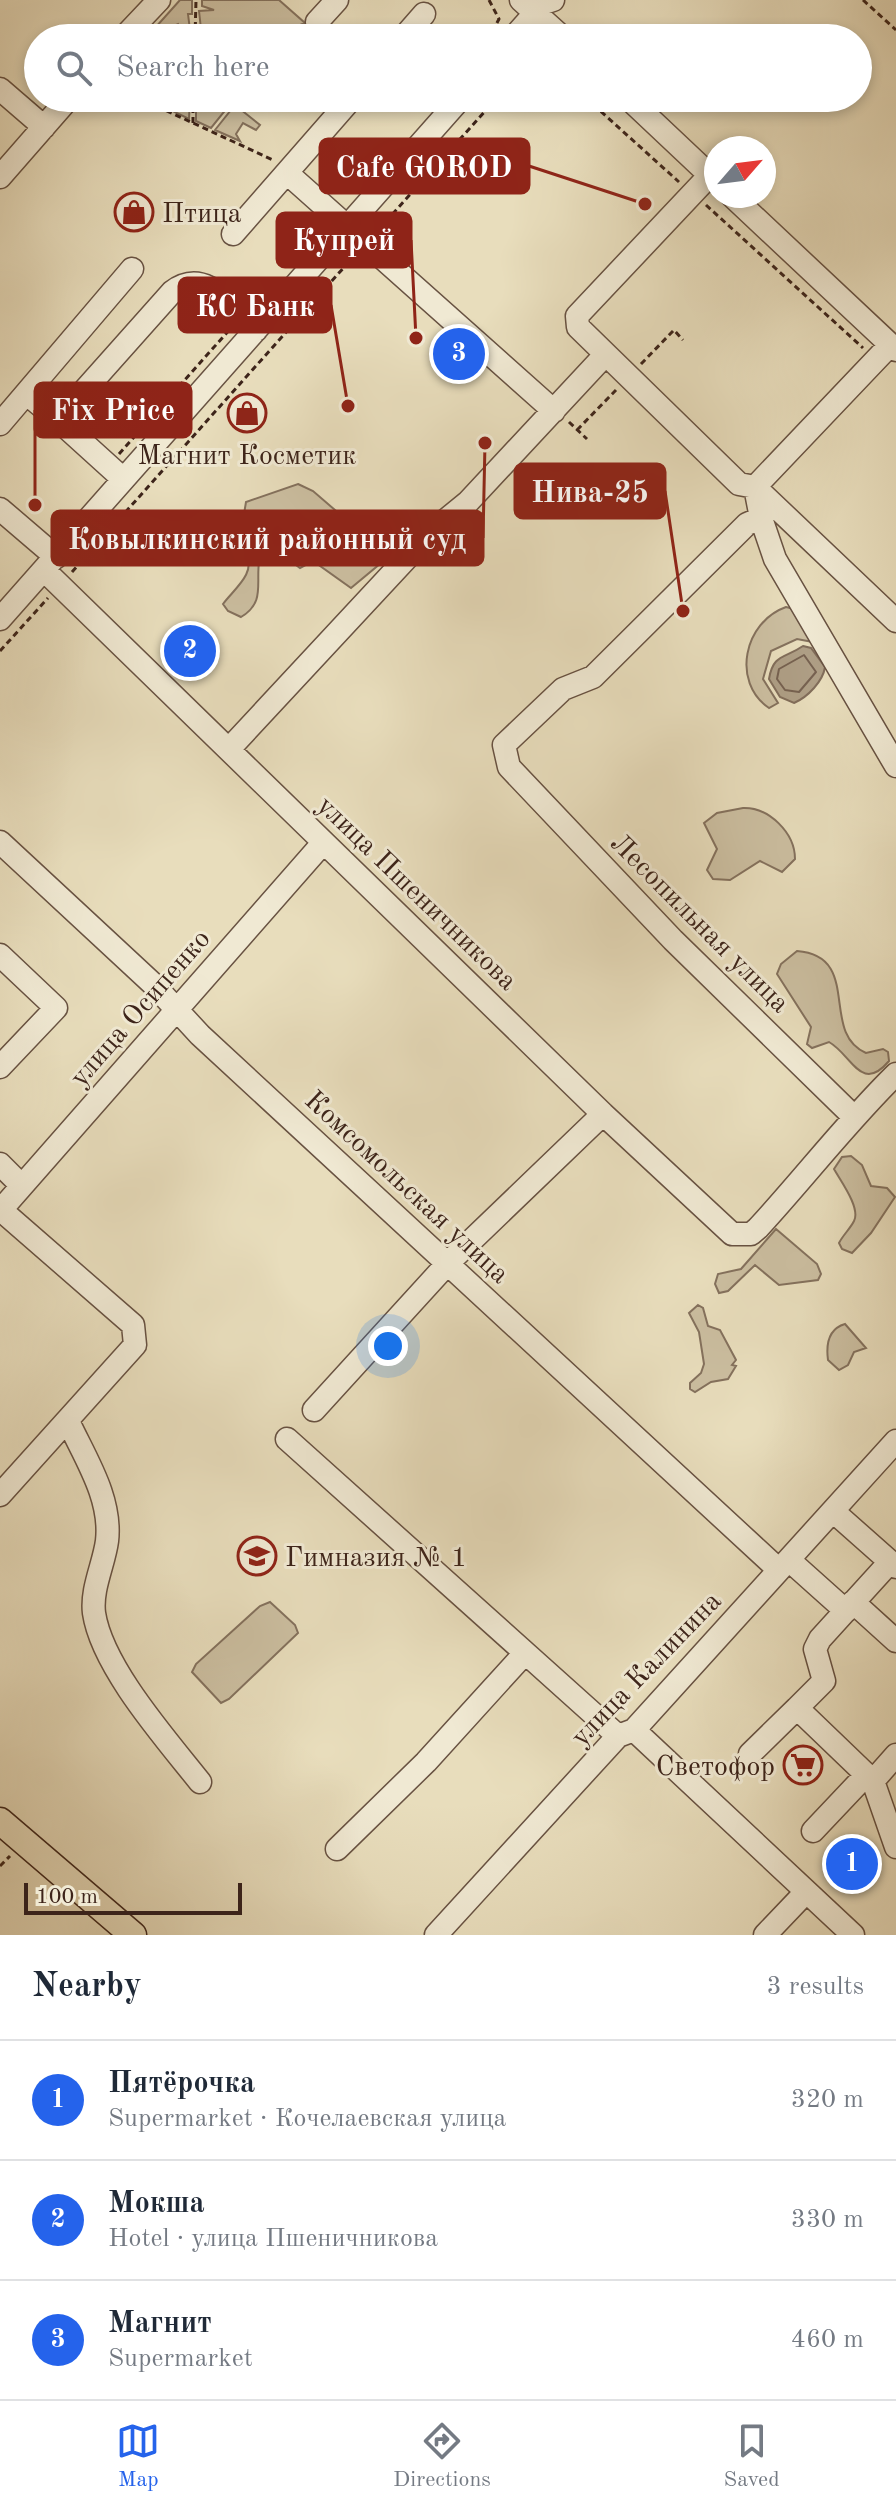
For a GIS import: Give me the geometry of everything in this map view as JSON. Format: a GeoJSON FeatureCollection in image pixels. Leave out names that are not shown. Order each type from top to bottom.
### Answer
{"type":"FeatureCollection","features":[{"type":"Feature","properties":{"kind":"main road"},"geometry":{"type":"LineString","coordinates":[[0,1821],[126,1933]]}},
{"type":"Feature","properties":{"kind":"street"},"geometry":{"type":"LineString","coordinates":[[136,24],[159,0]]}},
{"type":"Feature","properties":{"kind":"street"},"geometry":{"type":"LineString","coordinates":[[317,22],[337,0]]}},
{"type":"Feature","properties":{"kind":"street"},"geometry":{"type":"LineString","coordinates":[[522,24],[536,4],[552,24]]}},
{"type":"Feature","properties":{"kind":"street"},"geometry":{"type":"LineString","coordinates":[[409,24],[418,5]]}},
{"type":"Feature","properties":{"kind":"street"},"geometry":{"type":"LineString","coordinates":[[0,89],[24,110]]}},
{"type":"Feature","properties":{"kind":"street"},"geometry":{"type":"LineString","coordinates":[[27,112],[44,127]]}},
{"type":"Feature","properties":{"kind":"street"},"geometry":{"type":"LineString","coordinates":[[0,177],[57,112]]}},
{"type":"Feature","properties":{"kind":"street"},"geometry":{"type":"LineString","coordinates":[[233,234],[340,112]]}},
{"type":"Feature","properties":{"kind":"street"},"geometry":{"type":"LineString","coordinates":[[0,619],[53,571],[122,478],[449,112]]}},
{"type":"Feature","properties":{"kind":"street"},"geometry":{"type":"LineString","coordinates":[[643,112],[704,170]]}},
{"type":"Feature","properties":{"kind":"street"},"geometry":{"type":"LineString","coordinates":[[287,173],[554,410]]}},
{"type":"Feature","properties":{"kind":"street"},"geometry":{"type":"LineString","coordinates":[[704,185],[577,316],[578,327],[739,484],[755,487],[896,621]]}},
{"type":"Feature","properties":{"kind":"street"},"geometry":{"type":"LineString","coordinates":[[744,208],[887,351],[755,487]]}},
{"type":"Feature","properties":{"kind":"street"},"geometry":{"type":"LineString","coordinates":[[0,424],[132,269]]}},
{"type":"Feature","properties":{"kind":"street"},"geometry":{"type":"LineString","coordinates":[[58,420],[184,283],[196,281],[209,286],[256,330]]}},
{"type":"Feature","properties":{"kind":"street"},"geometry":{"type":"LineString","coordinates":[[230,748],[430,533],[468,502],[605,355]]}},
{"type":"Feature","properties":{"kind":"street"},"geometry":{"type":"LineString","coordinates":[[27,394],[122,478]]}},
{"type":"Feature","properties":{"kind":"street"},"geometry":{"type":"LineString","coordinates":[[755,487],[761,518],[775,559],[795,598],[896,766]]}},
{"type":"Feature","properties":{"kind":"street","name":"улица Пшеничникова"},"geometry":{"type":"LineString","coordinates":[[0,509],[53,571],[323,843],[603,1114],[732,1234],[751,1234],[758,1228],[839,1139],[853,1116]]}},
{"type":"Feature","properties":{"kind":"street","name":"Лесопильная улица"},"geometry":{"type":"LineString","coordinates":[[761,518],[747,524],[593,677],[563,689],[504,745],[509,767],[673,940],[853,1116]]}},
{"type":"Feature","properties":{"kind":"street","name":"Комсомольская улица"},"geometry":{"type":"LineString","coordinates":[[0,842],[178,1010],[200,1035],[784,1565],[849,1606],[896,1641]]}},
{"type":"Feature","properties":{"kind":"street","name":"улица Осипенко"},"geometry":{"type":"LineString","coordinates":[[1,1210],[323,843]]}},
{"type":"Feature","properties":{"kind":"street"},"geometry":{"type":"LineString","coordinates":[[0,955],[56,1008],[0,1067]]}},
{"type":"Feature","properties":{"kind":"street"},"geometry":{"type":"LineString","coordinates":[[853,1116],[896,1074]]}},
{"type":"Feature","properties":{"kind":"street"},"geometry":{"type":"LineString","coordinates":[[314,1410],[448,1263],[603,1114]]}},
{"type":"Feature","properties":{"kind":"street"},"geometry":{"type":"LineString","coordinates":[[0,1164],[22,1186]]}},
{"type":"Feature","properties":{"kind":"street"},"geometry":{"type":"LineString","coordinates":[[0,1495],[135,1345],[133,1325],[1,1210]]}},
{"type":"Feature","properties":{"kind":"street"},"geometry":{"type":"LineString","coordinates":[[68,1421],[102,1494],[107,1538],[94,1609],[98,1631],[137,1702],[200,1782]]}},
{"type":"Feature","properties":{"kind":"street"},"geometry":{"type":"LineString","coordinates":[[287,1439],[525,1653],[626,1733],[853,1935]]}},
{"type":"Feature","properties":{"kind":"street","name":"улица Калинина"},"geometry":{"type":"LineString","coordinates":[[436,1935],[893,1452]]}},
{"type":"Feature","properties":{"kind":"street"},"geometry":{"type":"LineString","coordinates":[[750,1754],[824,1681],[815,1649],[849,1606],[893,1564],[834,1512]]}},
{"type":"Feature","properties":{"kind":"street"},"geometry":{"type":"LineString","coordinates":[[337,1849],[426,1762],[525,1653]]}},
{"type":"Feature","properties":{"kind":"street"},"geometry":{"type":"LineString","coordinates":[[797,1708],[869,1778],[896,1847]]}},
{"type":"Feature","properties":{"kind":"street"},"geometry":{"type":"LineString","coordinates":[[813,1831],[896,1755]]}},
{"type":"Feature","properties":{"kind":"street"},"geometry":{"type":"LineString","coordinates":[[765,1935],[806,1892]]}},
{"type":"Feature","properties":{"kind":"path"},"geometry":{"type":"LineString","coordinates":[[195,24],[196,0]]}},
{"type":"Feature","properties":{"kind":"path"},"geometry":{"type":"LineString","coordinates":[[489,0],[498,11],[496,24]]}},
{"type":"Feature","properties":{"kind":"path"},"geometry":{"type":"LineString","coordinates":[[863,0],[896,30]]}},
{"type":"Feature","properties":{"kind":"path"},"geometry":{"type":"LineString","coordinates":[[312,24],[317,22]]}},
{"type":"Feature","properties":{"kind":"path"},"geometry":{"type":"LineString","coordinates":[[169,112],[269,156],[287,173]]}},
{"type":"Feature","properties":{"kind":"path"},"geometry":{"type":"LineString","coordinates":[[193,112],[193,123]]}},
{"type":"Feature","properties":{"kind":"path"},"geometry":{"type":"LineString","coordinates":[[0,651],[53,571],[367,242],[484,112]]}},
{"type":"Feature","properties":{"kind":"path"},"geometry":{"type":"LineString","coordinates":[[602,112],[693,194],[887,351]]}},
{"type":"Feature","properties":{"kind":"path"},"geometry":{"type":"LineString","coordinates":[[554,410],[587,439]]}},
{"type":"Feature","properties":{"kind":"shaded area"},"geometry":{"type":"Polygon","coordinates":[[[180,0],[192,0],[189,24],[159,24],[180,0]]]}},
{"type":"Feature","properties":{"kind":"shaded area"},"geometry":{"type":"Polygon","coordinates":[[[202,0],[279,0],[305,23],[200,24],[199,11],[214,10],[202,6],[202,0]]]}},
{"type":"Feature","properties":{"kind":"shaded area"},"geometry":{"type":"Polygon","coordinates":[[[175,112],[189,112],[189,119],[175,112]]]}},
{"type":"Feature","properties":{"kind":"shaded area"},"geometry":{"type":"Polygon","coordinates":[[[196,112],[224,112],[211,128],[196,121],[196,112]]]}},
{"type":"Feature","properties":{"kind":"shaded area"},"geometry":{"type":"Polygon","coordinates":[[[229,112],[244,112],[260,125],[256,130],[243,123],[236,134],[240,141],[215,130],[229,112]]]}},
{"type":"Feature","properties":{"kind":"shaded area"},"geometry":{"type":"Polygon","coordinates":[[[298,484],[313,491],[379,548],[381,563],[351,588],[313,561],[300,568],[280,553],[265,554],[259,562],[254,606],[241,617],[228,611],[223,604],[243,580],[248,567],[245,554],[233,539],[243,520],[246,502],[298,484]]]}},
{"type":"Feature","properties":{"kind":"shaded area"},"geometry":{"type":"Polygon","coordinates":[[[786,607],[794,609],[813,642],[797,639],[771,651],[763,679],[778,703],[769,708],[757,697],[750,683],[748,653],[760,625],[786,607]]]}},
{"type":"Feature","properties":{"kind":"shaded area"},"geometry":{"type":"Polygon","coordinates":[[[743,808],[762,812],[779,823],[791,840],[795,859],[782,872],[760,861],[730,880],[713,879],[707,870],[717,849],[704,823],[717,813],[743,808]]]}},
{"type":"Feature","properties":{"kind":"shaded area"},"geometry":{"type":"Polygon","coordinates":[[[797,951],[817,956],[829,966],[845,1029],[852,1043],[866,1053],[883,1049],[888,1052],[889,1061],[879,1070],[864,1073],[829,1042],[812,1048],[807,1044],[811,1027],[777,974],[781,964],[797,951]]]}},
{"type":"Feature","properties":{"kind":"shaded area"},"geometry":{"type":"Polygon","coordinates":[[[851,1156],[862,1165],[871,1186],[887,1188],[895,1197],[871,1233],[852,1253],[842,1249],[839,1243],[854,1221],[855,1209],[834,1169],[842,1157],[851,1156]]]}},
{"type":"Feature","properties":{"kind":"shaded area"},"geometry":{"type":"Polygon","coordinates":[[[776,1229],[817,1264],[821,1274],[818,1280],[779,1285],[755,1265],[728,1291],[719,1293],[715,1284],[718,1274],[741,1269],[776,1229]]]}},
{"type":"Feature","properties":{"kind":"shaded area"},"geometry":{"type":"Polygon","coordinates":[[[698,1305],[703,1308],[708,1326],[720,1330],[736,1360],[732,1365],[736,1366],[728,1379],[711,1382],[695,1392],[690,1389],[690,1383],[701,1373],[704,1364],[699,1332],[689,1313],[698,1305]]]}},
{"type":"Feature","properties":{"kind":"shaded area"},"geometry":{"type":"Polygon","coordinates":[[[845,1324],[866,1348],[854,1352],[848,1365],[839,1370],[828,1360],[828,1343],[835,1330],[845,1324]]]}},
{"type":"Feature","properties":{"kind":"shaded area"},"geometry":{"type":"Polygon","coordinates":[[[270,1602],[295,1625],[298,1633],[229,1699],[221,1703],[192,1672],[196,1664],[260,1606],[270,1602]]]}},
{"type":"Feature","properties":{"kind":"water"},"geometry":{"type":"Polygon","coordinates":[[[803,646],[811,648],[825,667],[814,688],[794,703],[780,697],[769,679],[773,665],[780,658],[803,646]]]}},
{"type":"Feature","properties":{"kind":"place","name":"Cafe GOROD"},"geometry":{"type":"Point","coordinates":[645,204]}},
{"type":"Feature","properties":{"kind":"place","name":"Птица"},"geometry":{"type":"Point","coordinates":[134,212]}},
{"type":"Feature","properties":{"kind":"place","name":"Купрей"},"geometry":{"type":"Point","coordinates":[416,338]}},
{"type":"Feature","properties":{"kind":"place","name":"Магнит"},"geometry":{"type":"Point","coordinates":[459,354]}},
{"type":"Feature","properties":{"kind":"place","name":"КС Банк"},"geometry":{"type":"Point","coordinates":[348,406]}},
{"type":"Feature","properties":{"kind":"place","name":"Магнит Косметик"},"geometry":{"type":"Point","coordinates":[247,413]}},
{"type":"Feature","properties":{"kind":"place","name":"Ковылкинский районный суд"},"geometry":{"type":"Point","coordinates":[485,443]}},
{"type":"Feature","properties":{"kind":"place","name":"Fix Price"},"geometry":{"type":"Point","coordinates":[35,505]}},
{"type":"Feature","properties":{"kind":"place","name":"Нива-25"},"geometry":{"type":"Point","coordinates":[683,611]}},
{"type":"Feature","properties":{"kind":"place","name":"Мокша"},"geometry":{"type":"Point","coordinates":[190,651]}},
{"type":"Feature","properties":{"kind":"place","name":"Гимназия № 1"},"geometry":{"type":"Point","coordinates":[257,1556]}},
{"type":"Feature","properties":{"kind":"place","name":"Светофор"},"geometry":{"type":"Point","coordinates":[803,1765]}},
{"type":"Feature","properties":{"kind":"place","name":"Пятёрочка"},"geometry":{"type":"Point","coordinates":[852,1864]}}]}
